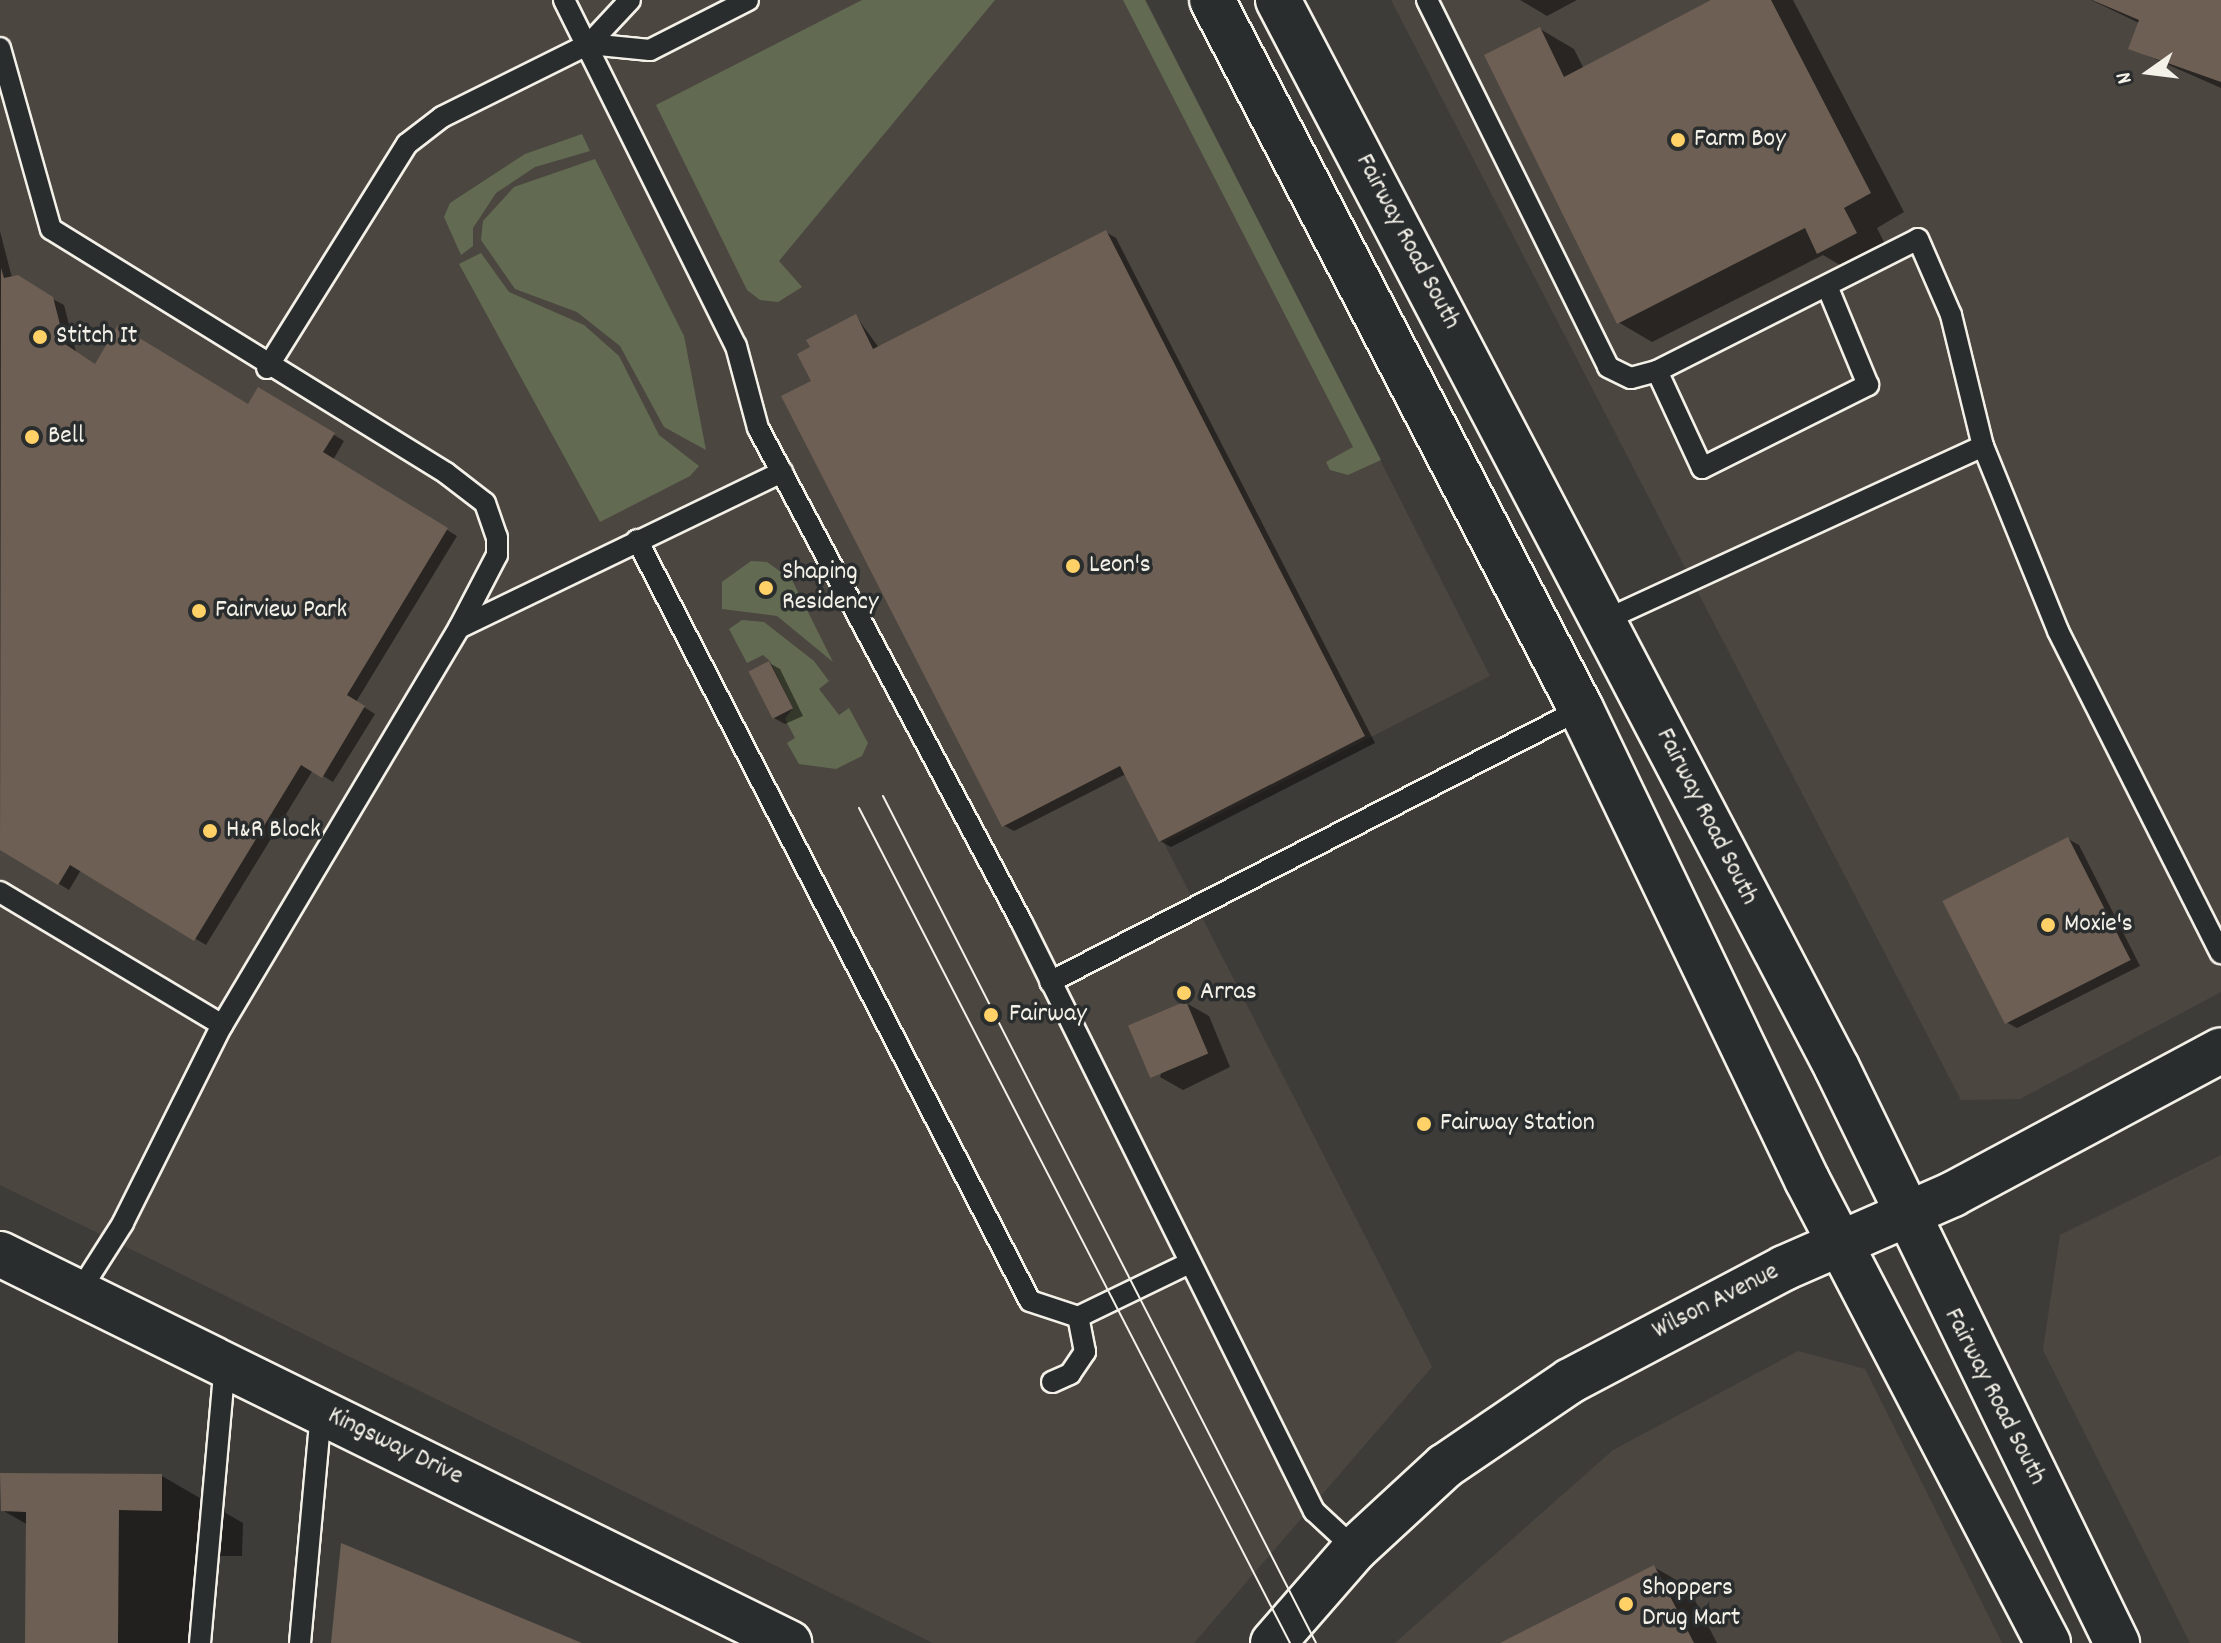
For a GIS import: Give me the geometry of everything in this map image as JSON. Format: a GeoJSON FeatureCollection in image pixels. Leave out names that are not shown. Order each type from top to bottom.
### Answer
{"type":"FeatureCollection","features":[{"type":"Feature","properties":{"kind":"main road"},"geometry":{"type":"LineString","coordinates":[[1212,0],[1581,709],[1843,1244],[2048,1643]]}},
{"type":"Feature","properties":{"kind":"main road","name":"Fairway Road South"},"geometry":{"type":"LineString","coordinates":[[1278,0],[1605,620],[1908,1216],[2117,1643]]}},
{"type":"Feature","properties":{"kind":"main road","name":"Wilson Avenue"},"geometry":{"type":"LineString","coordinates":[[1273,1643],[1355,1549],[1445,1466],[1570,1381],[1673,1323],[1908,1216],[2221,1050]]}},
{"type":"Feature","properties":{"kind":"main road","name":"Kingsway Drive"},"geometry":{"type":"LineString","coordinates":[[0,1254],[789,1643]]}},
{"type":"Feature","properties":{"kind":"lane"},"geometry":{"type":"LineString","coordinates":[[564,0],[589,44],[736,346],[758,428],[1050,982],[1187,1264],[1314,1511],[1355,1549]]}},
{"type":"Feature","properties":{"kind":"lane"},"geometry":{"type":"LineString","coordinates":[[267,368],[407,144],[442,117],[589,44],[630,0]]}},
{"type":"Feature","properties":{"kind":"lane"},"geometry":{"type":"LineString","coordinates":[[589,44],[650,50],[748,0]]}},
{"type":"Feature","properties":{"kind":"lane"},"geometry":{"type":"LineString","coordinates":[[1427,0],[1608,367],[1631,378],[1657,371],[1918,239],[1951,315],[1983,446],[2058,631],[2221,953]]}},
{"type":"Feature","properties":{"kind":"lane"},"geometry":{"type":"LineString","coordinates":[[0,48],[51,229],[485,503],[497,555],[459,628],[222,1025],[123,1223],[79,1292]]}},
{"type":"Feature","properties":{"kind":"lane"},"geometry":{"type":"LineString","coordinates":[[1657,371],[1702,468],[1868,385],[1827,286]]}},
{"type":"Feature","properties":{"kind":"lane"},"geometry":{"type":"LineString","coordinates":[[1605,620],[1983,446]]}},
{"type":"Feature","properties":{"kind":"lane"},"geometry":{"type":"LineString","coordinates":[[459,628],[782,472]]}},
{"type":"Feature","properties":{"kind":"lane"},"geometry":{"type":"LineString","coordinates":[[637,540],[1022,1289],[1042,1311],[1078,1317],[1187,1264]]}},
{"type":"Feature","properties":{"kind":"lane"},"geometry":{"type":"LineString","coordinates":[[1050,982],[1581,709]]}},
{"type":"Feature","properties":{"kind":"lane"},"geometry":{"type":"LineString","coordinates":[[0,892],[222,1025]]}},
{"type":"Feature","properties":{"kind":"lane"},"geometry":{"type":"LineString","coordinates":[[1052,1382],[1070,1374],[1085,1352],[1078,1317]]}},
{"type":"Feature","properties":{"kind":"lane"},"geometry":{"type":"LineString","coordinates":[[200,1643],[225,1364]]}},
{"type":"Feature","properties":{"kind":"lane"},"geometry":{"type":"LineString","coordinates":[[300,1643],[321,1410]]}},
{"type":"Feature","properties":{"kind":"shaded area"},"geometry":{"type":"Polygon","coordinates":[[[0,0],[1146,0],[1490,676],[1164,843],[1432,1367],[1194,1643],[933,1643],[0,1185],[0,0]]]}},
{"type":"Feature","properties":{"kind":"shaded area"},"geometry":{"type":"Polygon","coordinates":[[[1391,0],[2221,0],[2221,992],[2020,1099],[1961,1100],[1391,0]]]}},
{"type":"Feature","properties":{"kind":"shaded area"},"geometry":{"type":"Polygon","coordinates":[[[2221,1155],[2221,1643],[2190,1643],[2043,1350],[2060,1235],[2221,1155]]]}},
{"type":"Feature","properties":{"kind":"shaded area"},"geometry":{"type":"Polygon","coordinates":[[[1798,1351],[1865,1369],[2002,1643],[1395,1643],[1613,1450],[1798,1351]]]}},
{"type":"Feature","properties":{"kind":"green space"},"geometry":{"type":"Polygon","coordinates":[[[862,0],[995,0],[779,261],[802,287],[778,302],[760,300],[747,290],[656,105],[862,0]]]}},
{"type":"Feature","properties":{"kind":"green space"},"geometry":{"type":"Polygon","coordinates":[[[1123,0],[1145,0],[1381,460],[1348,475],[1330,470],[1326,462],[1353,447],[1123,0]]]}},
{"type":"Feature","properties":{"kind":"green space"},"geometry":{"type":"Polygon","coordinates":[[[582,134],[590,151],[535,167],[496,193],[473,228],[473,246],[461,255],[444,217],[450,203],[525,154],[582,134]]]}},
{"type":"Feature","properties":{"kind":"green space"},"geometry":{"type":"Polygon","coordinates":[[[595,159],[684,336],[706,450],[664,427],[620,346],[577,312],[515,289],[481,240],[483,221],[514,187],[595,159]]]}},
{"type":"Feature","properties":{"kind":"green space"},"geometry":{"type":"Polygon","coordinates":[[[481,253],[509,292],[584,325],[619,356],[659,435],[699,466],[690,476],[600,522],[459,264],[481,253]]]}},
{"type":"Feature","properties":{"kind":"green space"},"geometry":{"type":"Polygon","coordinates":[[[751,561],[767,562],[792,580],[833,662],[777,616],[722,609],[722,582],[751,561]]]}},
{"type":"Feature","properties":{"kind":"green space"},"geometry":{"type":"Polygon","coordinates":[[[742,620],[764,622],[814,661],[829,681],[819,689],[839,715],[849,708],[868,743],[862,756],[836,769],[799,764],[787,743],[795,738],[785,719],[793,708],[770,661],[763,655],[747,663],[729,629],[742,620]]]}},
{"type":"Feature","properties":{"kind":"building"},"geometry":{"type":"Polygon","coordinates":[[[1711,0],[1771,0],[1871,193],[1844,208],[1857,233],[1817,254],[1805,228],[1617,324],[1484,55],[1540,27],[1564,77],[1711,0]]]}},
{"type":"Feature","properties":{"kind":"building"},"geometry":{"type":"Polygon","coordinates":[[[2092,0],[2221,0],[2221,82],[2128,49],[2139,20],[2092,0]]]}},
{"type":"Feature","properties":{"kind":"building","name":"Leon's"},"geometry":{"type":"Polygon","coordinates":[[[1106,230],[1365,736],[1159,842],[1120,766],[1002,827],[781,396],[811,381],[797,354],[810,347],[806,340],[856,314],[873,349],[1106,230]]]}},
{"type":"Feature","properties":{"kind":"building","name":"Fairview Park"},"geometry":{"type":"Polygon","coordinates":[[[1,268],[4,278],[18,275],[53,297],[65,344],[95,364],[118,325],[248,404],[258,387],[335,433],[323,452],[448,528],[347,695],[365,706],[322,778],[301,765],[194,941],[70,865],[58,885],[0,850],[1,268]]]}},
{"type":"Feature","properties":{"kind":"building"},"geometry":{"type":"Polygon","coordinates":[[[769,661],[793,708],[773,719],[749,671],[769,661]]]}},
{"type":"Feature","properties":{"kind":"building"},"geometry":{"type":"Polygon","coordinates":[[[2068,837],[2131,960],[2005,1024],[1942,901],[2068,837]]]}},
{"type":"Feature","properties":{"kind":"building"},"geometry":{"type":"Polygon","coordinates":[[[1186,1001],[1208,1053],[1150,1078],[1128,1026],[1186,1001]]]}},
{"type":"Feature","properties":{"kind":"building"},"geometry":{"type":"Polygon","coordinates":[[[0,1473],[162,1474],[162,1511],[119,1510],[118,1643],[25,1643],[26,1512],[1,1511],[0,1473]]]}},
{"type":"Feature","properties":{"kind":"building"},"geometry":{"type":"Polygon","coordinates":[[[341,1543],[582,1643],[331,1643],[341,1543]]]}},
{"type":"Feature","properties":{"kind":"building","name":"Shoppers Drug Mart"},"geometry":{"type":"Polygon","coordinates":[[[1654,1565],[1694,1643],[1500,1643],[1654,1565]]]}},
{"type":"Feature","properties":{"kind":"tram line"},"geometry":{"type":"LineString","coordinates":[[883,796],[1316,1643]]}},
{"type":"Feature","properties":{"kind":"tram line"},"geometry":{"type":"LineString","coordinates":[[859,808],[1290,1643]]}},
{"type":"Feature","properties":{"kind":"place","name":"Farm Boy"},"geometry":{"type":"Point","coordinates":[1678,140]}},
{"type":"Feature","properties":{"kind":"place","name":"Stitch It"},"geometry":{"type":"Point","coordinates":[40,337]}},
{"type":"Feature","properties":{"kind":"place","name":"Bell"},"geometry":{"type":"Point","coordinates":[32,437]}},
{"type":"Feature","properties":{"kind":"place","name":"Leon's"},"geometry":{"type":"Point","coordinates":[1073,566]}},
{"type":"Feature","properties":{"kind":"place","name":"Shaping Residency"},"geometry":{"type":"Point","coordinates":[766,588]}},
{"type":"Feature","properties":{"kind":"place","name":"Fairview Park"},"geometry":{"type":"Point","coordinates":[199,611]}},
{"type":"Feature","properties":{"kind":"place","name":"H&R Block"},"geometry":{"type":"Point","coordinates":[210,831]}},
{"type":"Feature","properties":{"kind":"place","name":"Moxie's"},"geometry":{"type":"Point","coordinates":[2048,925]}},
{"type":"Feature","properties":{"kind":"place","name":"Arras"},"geometry":{"type":"Point","coordinates":[1184,993]}},
{"type":"Feature","properties":{"kind":"place","name":"Fairway"},"geometry":{"type":"Point","coordinates":[991,1015]}},
{"type":"Feature","properties":{"kind":"place","name":"Fairway Station"},"geometry":{"type":"Point","coordinates":[1424,1124]}},
{"type":"Feature","properties":{"kind":"place","name":"Shoppers Drug Mart"},"geometry":{"type":"Point","coordinates":[1626,1604]}}]}
